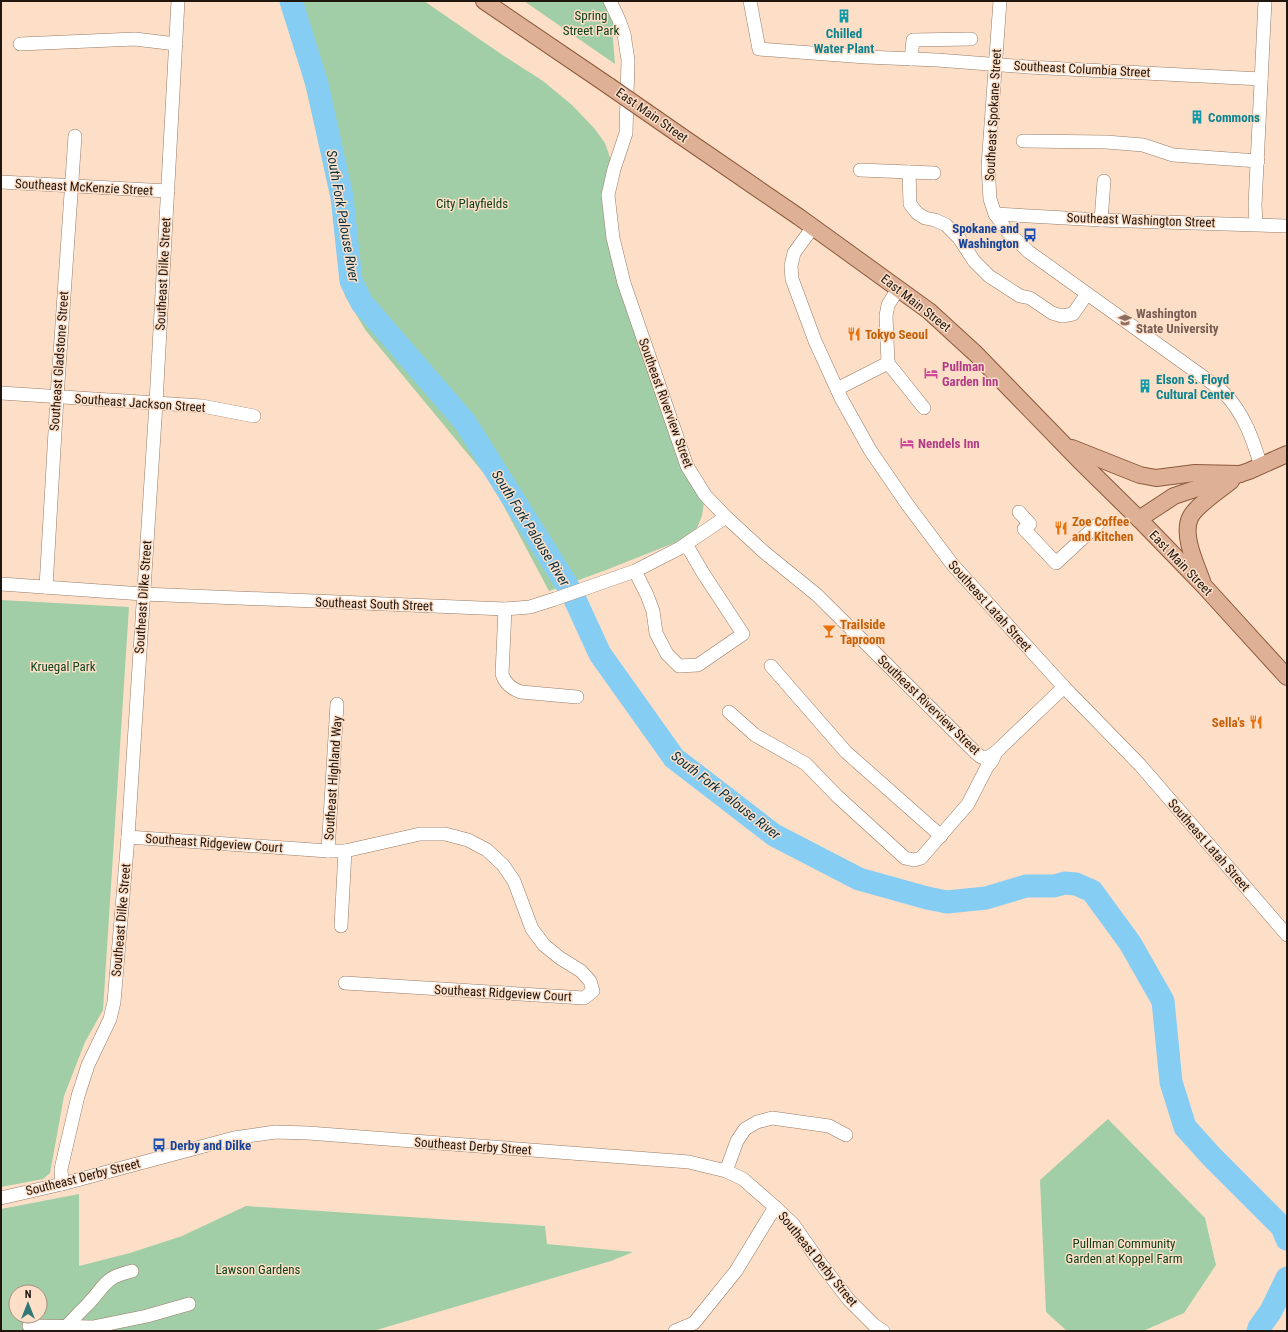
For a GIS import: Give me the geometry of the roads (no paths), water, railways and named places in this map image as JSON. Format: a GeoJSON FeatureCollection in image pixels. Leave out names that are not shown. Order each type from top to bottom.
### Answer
{"type":"FeatureCollection","features":[{"type":"Feature","properties":{"kind":"main road","name":"East Main Street"},"geometry":{"type":"LineString","coordinates":[[484,1],[813,227],[929,311],[976,354],[1065,446],[1139,519],[1204,586],[1287,677]]}},
{"type":"Feature","properties":{"kind":"main road"},"geometry":{"type":"LineString","coordinates":[[1065,446],[1140,475],[1156,478],[1195,473],[1240,474]]}},
{"type":"Feature","properties":{"kind":"main road"},"geometry":{"type":"LineString","coordinates":[[1139,519],[1174,496],[1262,466],[1287,454]]}},
{"type":"Feature","properties":{"kind":"main road"},"geometry":{"type":"LineString","coordinates":[[1204,586],[1190,545],[1188,530],[1190,518],[1200,505],[1240,474]]}},
{"type":"Feature","properties":{"kind":"street","name":"Southeast Dilke Street"},"geometry":{"type":"LineString","coordinates":[[62,1184],[61,1169],[78,1096],[88,1065],[110,1019],[114,1002],[128,837],[156,403],[178,1]]}},
{"type":"Feature","properties":{"kind":"street","name":"Southeast Riverview Street"},"geometry":{"type":"LineString","coordinates":[[610,1],[624,34],[628,60],[626,133],[614,169],[608,195],[613,238],[624,283],[687,466],[705,496],[726,517],[770,558],[817,595],[976,753],[981,757],[987,758],[996,752]]}},
{"type":"Feature","properties":{"kind":"street","name":"Southeast Columbia Street"},"geometry":{"type":"LineString","coordinates":[[750,1],[759,49],[866,57],[1261,79]]}},
{"type":"Feature","properties":{"kind":"street","name":"Southeast Spokane Street"},"geometry":{"type":"LineString","coordinates":[[1000,1],[988,166],[990,199],[995,214],[1007,231],[1029,252],[1224,393],[1240,415],[1253,440],[1262,466]]}},
{"type":"Feature","properties":{"kind":"street"},"geometry":{"type":"LineString","coordinates":[[1256,224],[1255,205],[1265,1]]}},
{"type":"Feature","properties":{"kind":"street"},"geometry":{"type":"LineString","coordinates":[[20,44],[135,39],[176,44]]}},
{"type":"Feature","properties":{"kind":"street"},"geometry":{"type":"LineString","coordinates":[[911,59],[912,40],[971,39]]}},
{"type":"Feature","properties":{"kind":"street","name":"Southeast Gladstone Street"},"geometry":{"type":"LineString","coordinates":[[46,587],[57,397],[75,136]]}},
{"type":"Feature","properties":{"kind":"street"},"geometry":{"type":"LineString","coordinates":[[1023,140],[1106,142],[1143,145],[1173,155],[1258,161]]}},
{"type":"Feature","properties":{"kind":"street"},"geometry":{"type":"LineString","coordinates":[[860,170],[934,174]]}},
{"type":"Feature","properties":{"kind":"street"},"geometry":{"type":"LineString","coordinates":[[909,172],[910,204],[917,213],[925,218],[935,220],[946,225],[958,238],[974,261],[990,276],[1020,296],[1030,298],[1052,313],[1062,316],[1073,314],[1088,294]]}},
{"type":"Feature","properties":{"kind":"street"},"geometry":{"type":"LineString","coordinates":[[1101,220],[1104,181]]}},
{"type":"Feature","properties":{"kind":"street","name":"Southeast McKenzie Street"},"geometry":{"type":"LineString","coordinates":[[1,182],[168,191]]}},
{"type":"Feature","properties":{"kind":"street","name":"Southeast Washington Street"},"geometry":{"type":"LineString","coordinates":[[995,214],[1101,220],[1287,226]]}},
{"type":"Feature","properties":{"kind":"street","name":"Southeast Latah Street"},"geometry":{"type":"LineString","coordinates":[[813,227],[794,253],[791,266],[792,279],[815,341],[837,389],[870,450],[906,504],[952,564],[1064,687],[1140,765],[1287,935]]}},
{"type":"Feature","properties":{"kind":"street"},"geometry":{"type":"LineString","coordinates":[[898,289],[888,305],[886,316],[888,363],[924,408]]}},
{"type":"Feature","properties":{"kind":"street"},"geometry":{"type":"LineString","coordinates":[[837,389],[888,363]]}},
{"type":"Feature","properties":{"kind":"street","name":"Southeast Jackson Street"},"geometry":{"type":"LineString","coordinates":[[1,393],[202,406],[254,416]]}},
{"type":"Feature","properties":{"kind":"street"},"geometry":{"type":"LineString","coordinates":[[1019,512],[1030,524],[1024,529],[1056,563],[1097,525]]}},
{"type":"Feature","properties":{"kind":"street","name":"Southeast South Street"},"geometry":{"type":"LineString","coordinates":[[1,584],[143,594],[504,609],[530,607],[635,571],[686,544],[726,517]]}},
{"type":"Feature","properties":{"kind":"street"},"geometry":{"type":"LineString","coordinates":[[635,571],[653,611],[656,633],[666,654],[679,666],[698,665],[743,634],[686,544]]}},
{"type":"Feature","properties":{"kind":"street"},"geometry":{"type":"LineString","coordinates":[[504,609],[502,674],[504,681],[514,689],[522,692],[577,698]]}},
{"type":"Feature","properties":{"kind":"street"},"geometry":{"type":"LineString","coordinates":[[771,666],[846,752],[940,836]]}},
{"type":"Feature","properties":{"kind":"street"},"geometry":{"type":"LineString","coordinates":[[729,712],[755,736],[806,764],[837,796],[906,858],[914,860],[921,858],[968,804],[987,766],[992,761],[996,752],[1064,687]]}},
{"type":"Feature","properties":{"kind":"street","name":"Southeast Highland Way"},"geometry":{"type":"LineString","coordinates":[[328,852],[337,704]]}},
{"type":"Feature","properties":{"kind":"street","name":"Southeast Ridgeview Court"},"geometry":{"type":"LineString","coordinates":[[128,837],[328,852],[346,851],[420,834],[445,834],[468,840],[487,850],[503,866],[514,881],[532,929],[544,944],[560,958],[581,971],[590,981],[593,991],[584,998],[345,983]]}},
{"type":"Feature","properties":{"kind":"street"},"geometry":{"type":"LineString","coordinates":[[340,926],[346,851]]}},
{"type":"Feature","properties":{"kind":"street"},"geometry":{"type":"LineString","coordinates":[[726,1171],[737,1141],[745,1129],[757,1122],[772,1118],[829,1126],[846,1136]]}},
{"type":"Feature","properties":{"kind":"street","name":"Southeast Derby Street"},"geometry":{"type":"LineString","coordinates":[[1,1198],[62,1184],[234,1138],[275,1132],[308,1133],[689,1162],[726,1171],[743,1179],[794,1224],[821,1264],[849,1300],[874,1325],[883,1331]]}},
{"type":"Feature","properties":{"kind":"street"},"geometry":{"type":"LineString","coordinates":[[675,1331],[696,1327],[736,1271],[775,1207]]}},
{"type":"Feature","properties":{"kind":"street"},"geometry":{"type":"LineString","coordinates":[[66,1327],[89,1303],[100,1288],[109,1280],[118,1274],[132,1271]]}},
{"type":"Feature","properties":{"kind":"street"},"geometry":{"type":"LineString","coordinates":[[29,1326],[93,1327],[116,1323],[189,1304]]}},
{"type":"Feature","properties":{"kind":"waterway","name":"South Fork Palouse River"},"geometry":{"type":"LineString","coordinates":[[291,1],[317,84],[342,197],[351,281],[362,303],[465,422],[572,593],[600,654],[674,758],[774,835],[859,879],[947,902],[986,898],[1026,886],[1054,886],[1065,883],[1076,884],[1092,891],[1130,943],[1163,1001],[1171,1082],[1185,1127],[1212,1157],[1282,1227],[1287,1239]]}},
{"type":"Feature","properties":{"kind":"waterway","name":"South Fork Palouse River"},"geometry":{"type":"LineString","coordinates":[[1258,1331],[1271,1311],[1287,1278]]}},
{"type":"Feature","properties":{"kind":"place","name":"Chilled Water Plant"},"geometry":{"type":"Point","coordinates":[844,16]}},
{"type":"Feature","properties":{"kind":"place","name":"Commons"},"geometry":{"type":"Point","coordinates":[1197,117]}},
{"type":"Feature","properties":{"kind":"place","name":"Spokane and Washington"},"geometry":{"type":"Point","coordinates":[1030,235]}},
{"type":"Feature","properties":{"kind":"place","name":"Washington State University"},"geometry":{"type":"Point","coordinates":[1125,320]}},
{"type":"Feature","properties":{"kind":"place","name":"Tokyo Seoul"},"geometry":{"type":"Point","coordinates":[854,334]}},
{"type":"Feature","properties":{"kind":"place","name":"Pullman Garden Inn"},"geometry":{"type":"Point","coordinates":[931,373]}},
{"type":"Feature","properties":{"kind":"place","name":"Elson S. Floyd Cultural Center"},"geometry":{"type":"Point","coordinates":[1145,386]}},
{"type":"Feature","properties":{"kind":"place","name":"Nendels Inn"},"geometry":{"type":"Point","coordinates":[907,443]}},
{"type":"Feature","properties":{"kind":"place","name":"Zoe Coffee and Kitchen"},"geometry":{"type":"Point","coordinates":[1061,528]}},
{"type":"Feature","properties":{"kind":"place","name":"Trailside Taproom"},"geometry":{"type":"Point","coordinates":[829,631]}},
{"type":"Feature","properties":{"kind":"place","name":"Sella's"},"geometry":{"type":"Point","coordinates":[1256,722]}},
{"type":"Feature","properties":{"kind":"place","name":"Derby and Dilke"},"geometry":{"type":"Point","coordinates":[159,1145]}},
{"type":"Feature","properties":{"kind":"park label","name":"Spring Street Park"},"geometry":{"type":"Point","coordinates":[591,22]}},
{"type":"Feature","properties":{"kind":"park label","name":"City Playfields"},"geometry":{"type":"Point","coordinates":[472,203]}},
{"type":"Feature","properties":{"kind":"park label","name":"Kruegal Park"},"geometry":{"type":"Point","coordinates":[63,666]}},
{"type":"Feature","properties":{"kind":"park label","name":"Pullman Community Garden at Koppel Farm"},"geometry":{"type":"Point","coordinates":[1124,1250]}},
{"type":"Feature","properties":{"kind":"park label","name":"Lawson Gardens"},"geometry":{"type":"Point","coordinates":[258,1269]}}]}
